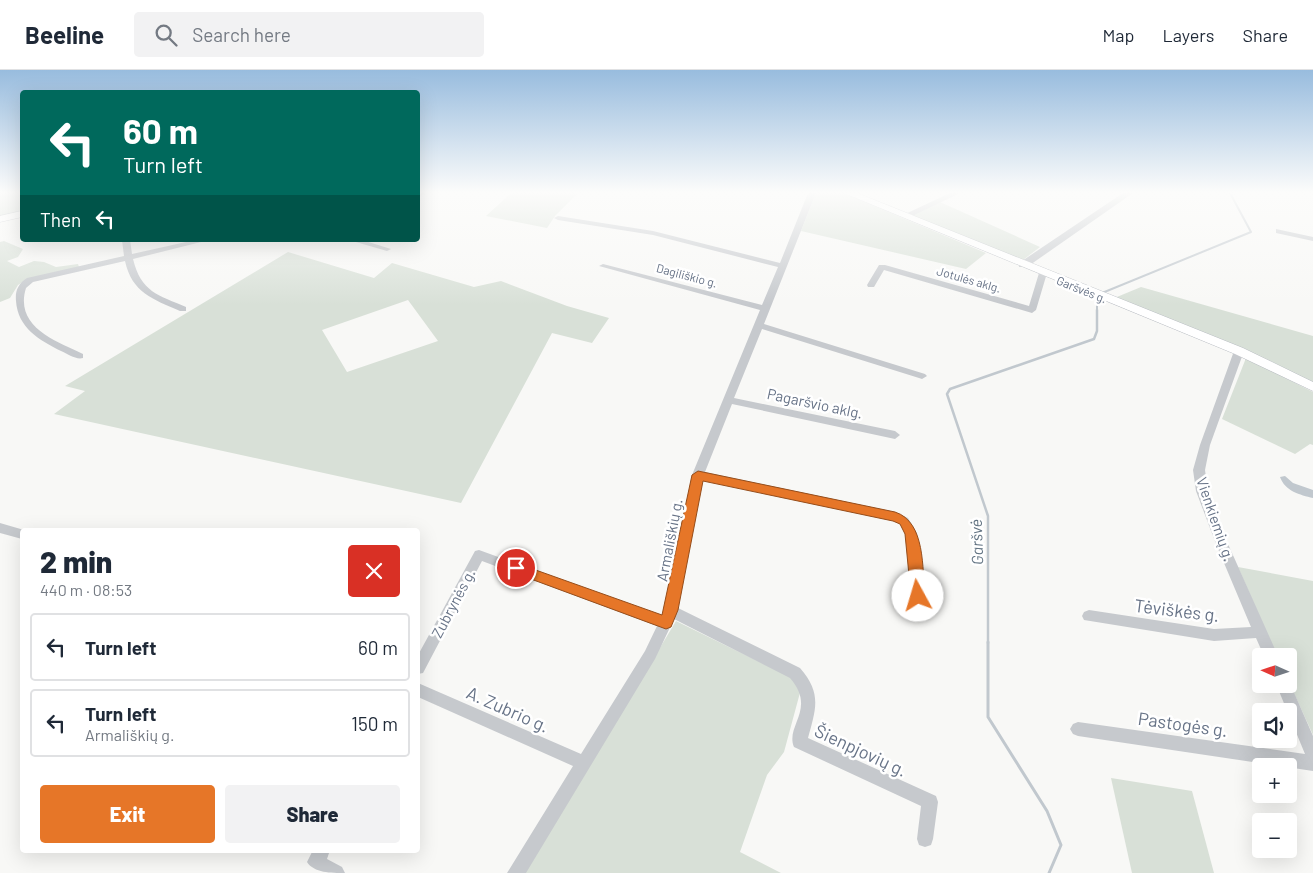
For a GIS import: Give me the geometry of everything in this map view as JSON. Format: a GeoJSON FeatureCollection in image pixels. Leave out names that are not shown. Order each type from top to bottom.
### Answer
{"type":"FeatureCollection","features":[{"type":"Feature","properties":{"kind":"main road","name":"Garšvės g."},"geometry":{"type":"LineString","coordinates":[[940,230],[1239,351],[1313,387]]}},
{"type":"Feature","properties":{"kind":"street"},"geometry":{"type":"LineString","coordinates":[[632,230],[782,266]]}},
{"type":"Feature","properties":{"kind":"street","name":"Armališkių g."},"geometry":{"type":"LineString","coordinates":[[516,873],[650,655],[668,617],[698,475],[797,230]]}},
{"type":"Feature","properties":{"kind":"street"},"geometry":{"type":"LineString","coordinates":[[1023,265],[1074,230]]}},
{"type":"Feature","properties":{"kind":"street"},"geometry":{"type":"LineString","coordinates":[[1279,231],[1313,239]]}},
{"type":"Feature","properties":{"kind":"street"},"geometry":{"type":"LineString","coordinates":[[126,242],[132,276],[140,288],[183,309]]}},
{"type":"Feature","properties":{"kind":"street"},"geometry":{"type":"LineString","coordinates":[[80,356],[36,334],[26,326],[20,301],[21,287],[30,280],[196,242]]}},
{"type":"Feature","properties":{"kind":"street"},"geometry":{"type":"LineString","coordinates":[[361,242],[387,249]]}},
{"type":"Feature","properties":{"kind":"street","name":"Dagiliškio g."},"geometry":{"type":"LineString","coordinates":[[603,266],[764,308]]}},
{"type":"Feature","properties":{"kind":"street","name":"Jotulės aklg."},"geometry":{"type":"LineString","coordinates":[[871,285],[882,267],[1032,310],[1043,273]]}},
{"type":"Feature","properties":{"kind":"street"},"geometry":{"type":"LineString","coordinates":[[758,326],[922,376]]}},
{"type":"Feature","properties":{"kind":"street","name":"Vienkiemių g."},"geometry":{"type":"LineString","coordinates":[[1239,351],[1205,445],[1199,470],[1202,491],[1222,544],[1267,648]]}},
{"type":"Feature","properties":{"kind":"street","name":"Pagaršvio aklg."},"geometry":{"type":"LineString","coordinates":[[728,400],[895,435]]}},
{"type":"Feature","properties":{"kind":"street"},"geometry":{"type":"LineString","coordinates":[[698,475],[895,517],[904,521],[911,533],[918,596]]}},
{"type":"Feature","properties":{"kind":"street"},"geometry":{"type":"LineString","coordinates":[[0,528],[20,533]]}},
{"type":"Feature","properties":{"kind":"street","name":"Zubrynės g."},"geometry":{"type":"LineString","coordinates":[[420,664],[479,555],[668,617]]}},
{"type":"Feature","properties":{"kind":"street","name":"Tėviškės g."},"geometry":{"type":"LineString","coordinates":[[1089,616],[1214,635],[1260,632]]}},
{"type":"Feature","properties":{"kind":"street","name":"Šienpjovių g."},"geometry":{"type":"LineString","coordinates":[[668,617],[795,673],[803,681],[809,698],[800,742],[930,802],[925,839]]}},
{"type":"Feature","properties":{"kind":"street","name":"A. Zubrio g."},"geometry":{"type":"LineString","coordinates":[[420,691],[584,763]]}},
{"type":"Feature","properties":{"kind":"street"},"geometry":{"type":"LineString","coordinates":[[1287,693],[1313,754]]}},
{"type":"Feature","properties":{"kind":"street","name":"Pastogės g."},"geometry":{"type":"LineString","coordinates":[[1078,729],[1313,763]]}},
{"type":"Feature","properties":{"kind":"street"},"geometry":{"type":"LineString","coordinates":[[320,853],[316,862],[336,873]]}},
{"type":"Feature","properties":{"kind":"shaded area"},"geometry":{"type":"Polygon","coordinates":[[[932,230],[986,253],[966,269],[801,231],[932,230]]]}},
{"type":"Feature","properties":{"kind":"shaded area"},"geometry":{"type":"Polygon","coordinates":[[[947,230],[1003,230],[1040,247],[1023,260],[947,230]]]}},
{"type":"Feature","properties":{"kind":"shaded area"},"geometry":{"type":"Polygon","coordinates":[[[4,241],[23,249],[18,257],[7,261],[19,267],[34,261],[44,262],[56,267],[78,264],[79,267],[26,280],[18,285],[10,298],[0,302],[0,242],[4,241]]]}},
{"type":"Feature","properties":{"kind":"shaded area"},"geometry":{"type":"Polygon","coordinates":[[[288,252],[374,278],[392,263],[474,287],[501,281],[567,306],[609,318],[592,343],[552,333],[461,503],[54,414],[85,391],[65,386],[288,252]],[[408,300],[322,330],[347,372],[438,341],[408,300]]]}},
{"type":"Feature","properties":{"kind":"shaded area"},"geometry":{"type":"Polygon","coordinates":[[[1141,287],[1313,336],[1313,384],[1112,299],[1141,287]]]}},
{"type":"Feature","properties":{"kind":"shaded area"},"geometry":{"type":"Polygon","coordinates":[[[1246,358],[1313,392],[1313,445],[1310,444],[1295,454],[1222,419],[1246,358]]]}},
{"type":"Feature","properties":{"kind":"shaded area"},"geometry":{"type":"Polygon","coordinates":[[[1285,476],[1293,483],[1313,490],[1313,498],[1298,494],[1285,486],[1280,477],[1285,476]]]}},
{"type":"Feature","properties":{"kind":"shaded area"},"geometry":{"type":"Polygon","coordinates":[[[1238,567],[1313,581],[1313,735],[1294,693],[1298,692],[1298,648],[1273,648],[1238,567]]]}},
{"type":"Feature","properties":{"kind":"shaded area"},"geometry":{"type":"Polygon","coordinates":[[[676,621],[794,679],[801,689],[784,752],[767,775],[740,852],[781,873],[525,873],[676,621]]]}},
{"type":"Feature","properties":{"kind":"shaded area"},"geometry":{"type":"Polygon","coordinates":[[[1111,778],[1192,791],[1214,873],[1132,873],[1111,778]]]}},
{"type":"Feature","properties":{"kind":"waterway","name":"Garšvė"},"geometry":{"type":"LineString","coordinates":[[1102,293],[1251,232],[1250,230]]}},
{"type":"Feature","properties":{"kind":"waterway","name":"Garšvė"},"geometry":{"type":"LineString","coordinates":[[1049,873],[1061,845],[1047,811],[988,717],[988,516],[947,394],[950,389],[1094,339],[1097,331],[1097,299]]}},
{"type":"Feature","properties":{"kind":"route"},"geometry":{"type":"LineString","coordinates":[[516,568],[666,623],[671,610],[698,475],[895,517],[904,521],[909,526],[911,533],[918,596]]}}]}
